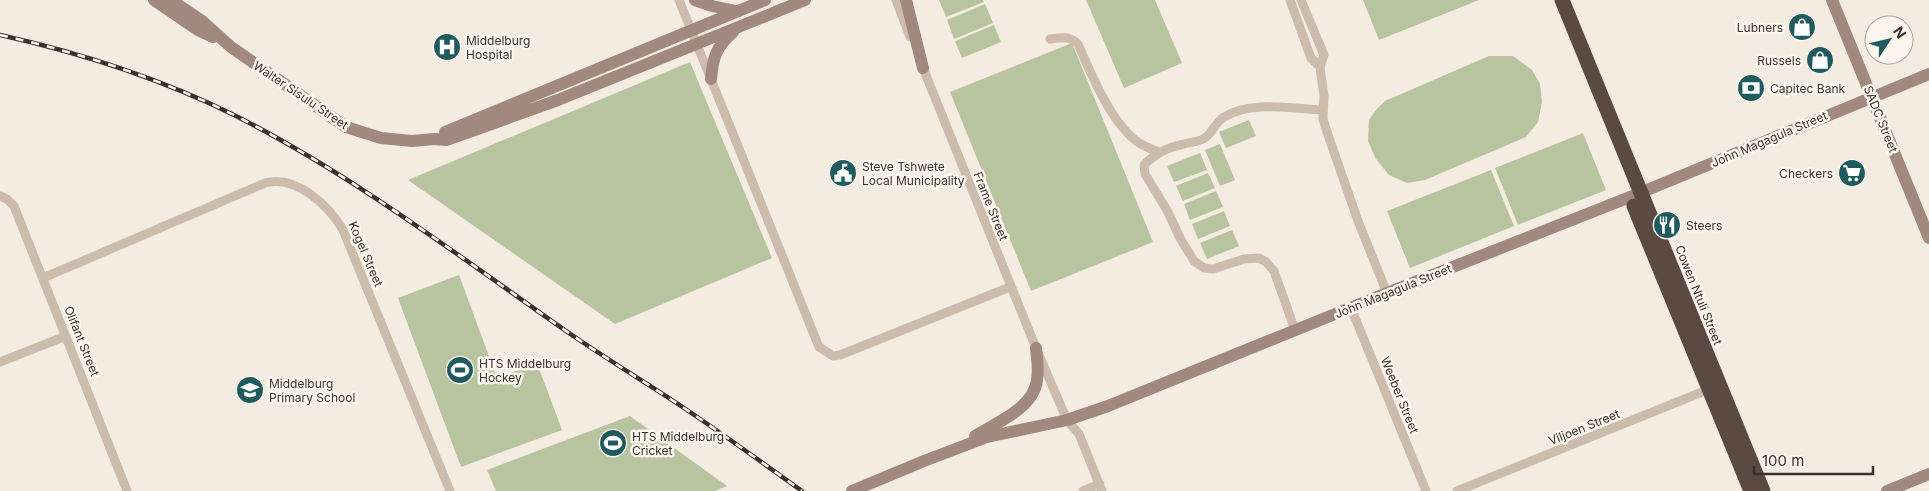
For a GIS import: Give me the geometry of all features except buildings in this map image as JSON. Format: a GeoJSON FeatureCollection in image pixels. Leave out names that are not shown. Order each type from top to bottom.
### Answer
{"type":"FeatureCollection","features":[{"type":"Feature","properties":{"kind":"highway","name":"Cowen Ntuli Street"},"geometry":{"type":"LineString","coordinates":[[1551,0],[1635,195],[1714,387],[1751,491]]}},
{"type":"Feature","properties":{"kind":"highway","name":"Cowen Ntuli Street"},"geometry":{"type":"LineString","coordinates":[[1562,0],[1635,195]]}},
{"type":"Feature","properties":{"kind":"highway","name":"Cowen Ntuli Street"},"geometry":{"type":"LineString","coordinates":[[1714,387],[1763,491]]}},
{"type":"Feature","properties":{"kind":"main road","name":"Walter Sisulu Street"},"geometry":{"type":"LineString","coordinates":[[154,0],[198,30],[230,47],[346,126],[381,138],[412,141],[446,140],[469,132],[558,100],[805,0]]}},
{"type":"Feature","properties":{"kind":"main road","name":"Walter Sisulu Street"},"geometry":{"type":"LineString","coordinates":[[172,0],[202,21],[230,47]]}},
{"type":"Feature","properties":{"kind":"main road"},"geometry":{"type":"LineString","coordinates":[[695,0],[737,11]]}},
{"type":"Feature","properties":{"kind":"main road"},"geometry":{"type":"LineString","coordinates":[[434,139],[443,133],[765,0]]}},
{"type":"Feature","properties":{"kind":"main road"},"geometry":{"type":"LineString","coordinates":[[906,0],[923,68]]}},
{"type":"Feature","properties":{"kind":"main road","name":"SADC Street"},"geometry":{"type":"LineString","coordinates":[[1832,0],[1929,238]]}},
{"type":"Feature","properties":{"kind":"main road"},"geometry":{"type":"LineString","coordinates":[[711,80],[715,54],[721,42],[738,27]]}},
{"type":"Feature","properties":{"kind":"main road","name":"John Magagula Street"},"geometry":{"type":"LineString","coordinates":[[852,491],[987,437],[1067,420],[1108,406],[1387,292],[1635,195],[1929,74]]}},
{"type":"Feature","properties":{"kind":"main road"},"geometry":{"type":"LineString","coordinates":[[956,448],[1015,412],[1030,398],[1037,382],[1036,348]]}},
{"type":"Feature","properties":{"kind":"main road"},"geometry":{"type":"LineString","coordinates":[[1886,491],[1929,474]]}},
{"type":"Feature","properties":{"kind":"street"},"geometry":{"type":"LineString","coordinates":[[679,0],[816,341],[819,347],[827,354],[832,356],[840,355],[1010,287]]}},
{"type":"Feature","properties":{"kind":"street","name":"Frame Street"},"geometry":{"type":"LineString","coordinates":[[896,0],[1010,287],[1067,420],[1079,434],[1101,488]]}},
{"type":"Feature","properties":{"kind":"street"},"geometry":{"type":"LineString","coordinates":[[1290,0],[1311,58],[1320,67]]}},
{"type":"Feature","properties":{"kind":"street"},"geometry":{"type":"LineString","coordinates":[[1302,0],[1324,56],[1320,67],[1326,132],[1358,221],[1387,292]]}},
{"type":"Feature","properties":{"kind":"street"},"geometry":{"type":"LineString","coordinates":[[1050,39],[1063,37],[1072,39],[1078,44],[1102,96],[1124,128],[1135,140],[1159,152]]}},
{"type":"Feature","properties":{"kind":"street"},"geometry":{"type":"LineString","coordinates":[[1295,330],[1274,271],[1266,262],[1259,258],[1244,259],[1213,269],[1204,268],[1194,261],[1183,245],[1168,212],[1145,174],[1144,165],[1159,152],[1178,145],[1202,140],[1210,133],[1219,120],[1245,109],[1323,110]]}},
{"type":"Feature","properties":{"kind":"street","name":"Kogel Street"},"geometry":{"type":"LineString","coordinates":[[43,278],[265,183],[279,181],[291,184],[323,204],[343,230],[450,491]]}},
{"type":"Feature","properties":{"kind":"street","name":"Olifant Street"},"geometry":{"type":"LineString","coordinates":[[0,196],[11,202],[128,491]]}},
{"type":"Feature","properties":{"kind":"street","name":"Weeber Street"},"geometry":{"type":"LineString","coordinates":[[1351,308],[1426,491]]}},
{"type":"Feature","properties":{"kind":"street"},"geometry":{"type":"LineString","coordinates":[[0,362],[66,336]]}},
{"type":"Feature","properties":{"kind":"street","name":"Viljoen Street"},"geometry":{"type":"LineString","coordinates":[[1457,491],[1714,387]]}},
{"type":"Feature","properties":{"kind":"street"},"geometry":{"type":"LineString","coordinates":[[1083,491],[1101,488]]}},
{"type":"Feature","properties":{"kind":"green space"},"geometry":{"type":"Polygon","coordinates":[[[939,0],[983,0],[984,2],[946,17],[939,0]]]}},
{"type":"Feature","properties":{"kind":"green space"},"geometry":{"type":"Polygon","coordinates":[[[1086,0],[1155,0],[1182,63],[1124,88],[1086,0]]]}},
{"type":"Feature","properties":{"kind":"green space"},"geometry":{"type":"Polygon","coordinates":[[[1363,0],[1479,0],[1379,40],[1363,0]]]}},
{"type":"Feature","properties":{"kind":"green space"},"geometry":{"type":"Polygon","coordinates":[[[985,4],[993,23],[954,39],[947,20],[985,4]]]}},
{"type":"Feature","properties":{"kind":"green space"},"geometry":{"type":"Polygon","coordinates":[[[994,25],[1001,42],[962,58],[955,41],[994,25]]]}},
{"type":"Feature","properties":{"kind":"green space"},"geometry":{"type":"Polygon","coordinates":[[[1072,43],[1153,242],[1031,291],[950,92],[1072,43]]]}},
{"type":"Feature","properties":{"kind":"green space"},"geometry":{"type":"Polygon","coordinates":[[[1489,56],[1513,56],[1532,70],[1540,84],[1542,102],[1538,122],[1526,137],[1425,180],[1407,183],[1389,175],[1376,159],[1368,141],[1369,120],[1376,110],[1385,101],[1489,56]]]}},
{"type":"Feature","properties":{"kind":"green space"},"geometry":{"type":"Polygon","coordinates":[[[690,62],[772,258],[615,324],[408,180],[690,62]]]}},
{"type":"Feature","properties":{"kind":"green space"},"geometry":{"type":"Polygon","coordinates":[[[1249,120],[1256,136],[1226,148],[1219,132],[1249,120]]]}},
{"type":"Feature","properties":{"kind":"green space"},"geometry":{"type":"Polygon","coordinates":[[[1583,133],[1606,190],[1518,225],[1495,168],[1583,133]]]}},
{"type":"Feature","properties":{"kind":"green space"},"geometry":{"type":"Polygon","coordinates":[[[1220,144],[1235,180],[1220,186],[1205,150],[1220,144]]]}},
{"type":"Feature","properties":{"kind":"green space"},"geometry":{"type":"Polygon","coordinates":[[[1200,153],[1207,170],[1174,182],[1167,166],[1200,153]]]}},
{"type":"Feature","properties":{"kind":"green space"},"geometry":{"type":"Polygon","coordinates":[[[1491,170],[1514,226],[1410,268],[1387,211],[1491,170]]]}},
{"type":"Feature","properties":{"kind":"green space"},"geometry":{"type":"Polygon","coordinates":[[[1208,173],[1215,188],[1183,201],[1176,186],[1208,173]]]}},
{"type":"Feature","properties":{"kind":"green space"},"geometry":{"type":"Polygon","coordinates":[[[1216,191],[1223,207],[1190,220],[1184,204],[1216,191]]]}},
{"type":"Feature","properties":{"kind":"green space"},"geometry":{"type":"Polygon","coordinates":[[[1224,211],[1230,226],[1198,239],[1192,224],[1224,211]]]}},
{"type":"Feature","properties":{"kind":"green space"},"geometry":{"type":"Polygon","coordinates":[[[1232,230],[1239,246],[1207,259],[1200,243],[1232,230]]]}},
{"type":"Feature","properties":{"kind":"green space","name":"HTS Middelburg Hockey"},"geometry":{"type":"Polygon","coordinates":[[[459,275],[497,378],[537,363],[562,430],[461,467],[398,298],[459,275]]]}},
{"type":"Feature","properties":{"kind":"green space","name":"HTS Middelburg Cricket"},"geometry":{"type":"Polygon","coordinates":[[[630,416],[727,486],[715,491],[496,491],[487,470],[630,416]]]}},
{"type":"Feature","properties":{"kind":"railway"},"geometry":{"type":"LineString","coordinates":[[0,35],[90,58],[148,78],[234,115],[277,138],[362,189],[404,217],[595,351],[684,408],[802,491]]}},
{"type":"Feature","properties":{"kind":"place","name":"Lubners"},"geometry":{"type":"Point","coordinates":[1802,27]}},
{"type":"Feature","properties":{"kind":"place","name":"Middelburg Hospital"},"geometry":{"type":"Point","coordinates":[447,47]}},
{"type":"Feature","properties":{"kind":"place","name":"Russels"},"geometry":{"type":"Point","coordinates":[1820,60]}},
{"type":"Feature","properties":{"kind":"place","name":"Capitec Bank"},"geometry":{"type":"Point","coordinates":[1751,88]}},
{"type":"Feature","properties":{"kind":"place","name":"Steve Tshwete Local Municipality"},"geometry":{"type":"Point","coordinates":[843,173]}},
{"type":"Feature","properties":{"kind":"place","name":"Checkers"},"geometry":{"type":"Point","coordinates":[1852,173]}},
{"type":"Feature","properties":{"kind":"place","name":"Steers"},"geometry":{"type":"Point","coordinates":[1667,225]}},
{"type":"Feature","properties":{"kind":"place","name":"HTS Middelburg Hockey"},"geometry":{"type":"Point","coordinates":[460,370]}},
{"type":"Feature","properties":{"kind":"place","name":"Middelburg Primary School"},"geometry":{"type":"Point","coordinates":[250,390]}},
{"type":"Feature","properties":{"kind":"place","name":"HTS Middelburg Cricket"},"geometry":{"type":"Point","coordinates":[613,443]}}]}
